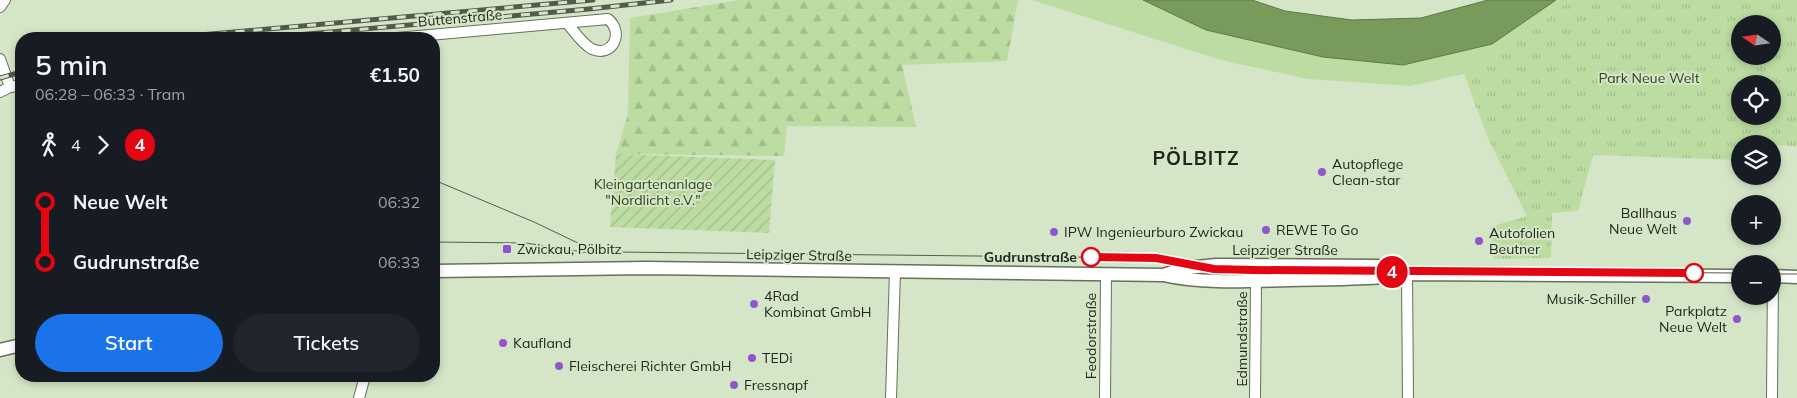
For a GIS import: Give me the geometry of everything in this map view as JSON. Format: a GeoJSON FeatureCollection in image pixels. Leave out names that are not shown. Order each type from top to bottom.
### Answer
{"type":"FeatureCollection","features":[{"type":"Feature","properties":{"kind":"street"},"geometry":{"type":"LineString","coordinates":[[0,7],[5,0]]}},
{"type":"Feature","properties":{"kind":"street","name":"Büttenstraße"},"geometry":{"type":"LineString","coordinates":[[440,34],[608,19],[615,28],[615,39],[608,48],[599,51],[595,50],[584,43],[568,23]]}},
{"type":"Feature","properties":{"kind":"street"},"geometry":{"type":"LineString","coordinates":[[0,59],[5,89]]}},
{"type":"Feature","properties":{"kind":"street","name":"Leipziger Straße"},"geometry":{"type":"LineString","coordinates":[[440,271],[646,268],[1106,275],[1163,274],[1187,268],[1216,265],[1378,266],[1407,274]]}},
{"type":"Feature","properties":{"kind":"street"},"geometry":{"type":"LineString","coordinates":[[891,398],[895,271]]}},
{"type":"Feature","properties":{"kind":"street","name":"Leipziger Straße"},"geometry":{"type":"LineString","coordinates":[[1163,274],[1184,279],[1256,280],[1382,278],[1407,274],[1731,276]]}},
{"type":"Feature","properties":{"kind":"street"},"geometry":{"type":"LineString","coordinates":[[1407,274],[1408,398]]}},
{"type":"Feature","properties":{"kind":"street","name":"Feodorstraße"},"geometry":{"type":"LineString","coordinates":[[1105,398],[1106,275]]}},
{"type":"Feature","properties":{"kind":"street"},"geometry":{"type":"LineString","coordinates":[[1781,276],[1797,277]]}},
{"type":"Feature","properties":{"kind":"street","name":"Edmundstraße"},"geometry":{"type":"LineString","coordinates":[[1256,280],[1256,398]]}},
{"type":"Feature","properties":{"kind":"street"},"geometry":{"type":"LineString","coordinates":[[1772,398],[1773,305]]}},
{"type":"Feature","properties":{"kind":"street"},"geometry":{"type":"LineString","coordinates":[[0,350],[15,346]]}},
{"type":"Feature","properties":{"kind":"street"},"geometry":{"type":"LineString","coordinates":[[359,398],[363,382]]}},
{"type":"Feature","properties":{"kind":"green space"},"geometry":{"type":"Polygon","coordinates":[[[739,0],[1018,0],[1007,61],[902,65],[916,127],[787,126],[784,156],[616,154],[628,114],[630,18],[739,0]]]}},
{"type":"Feature","properties":{"kind":"green space"},"geometry":{"type":"Polygon","coordinates":[[[1032,0],[1143,0],[1206,30],[1323,57],[1403,65],[1492,44],[1556,0],[1571,0],[1482,65],[1464,74],[1410,86],[1308,79],[1221,60],[1032,0]]]}},
{"type":"Feature","properties":{"kind":"green space","name":"Park Neue Welt"},"geometry":{"type":"Polygon","coordinates":[[[1571,0],[1797,0],[1797,146],[1781,145],[1781,135],[1731,135],[1731,160],[1593,155],[1578,211],[1552,213],[1551,258],[1494,259],[1490,227],[1527,216],[1487,136],[1464,74],[1482,65],[1571,0]]]}},
{"type":"Feature","properties":{"kind":"green space","name":"Kleingartenanlage \"Nordlicht e.V.\""},"geometry":{"type":"Polygon","coordinates":[[[616,154],[775,160],[769,233],[610,227],[616,154]]]}},
{"type":"Feature","properties":{"kind":"shaded area"},"geometry":{"type":"Polygon","coordinates":[[[1143,0],[1252,0],[1285,11],[1352,20],[1421,18],[1488,0],[1556,0],[1492,44],[1403,65],[1323,57],[1206,30],[1143,0]]]}},
{"type":"Feature","properties":{"kind":"tram line"},"geometry":{"type":"LineString","coordinates":[[440,183],[534,222],[580,244],[616,252],[1156,258],[1214,269],[1253,270],[1731,273]]}},
{"type":"Feature","properties":{"kind":"tram line"},"geometry":{"type":"LineString","coordinates":[[440,242],[526,243],[589,253]]}},
{"type":"Feature","properties":{"kind":"tram line","name":"4"},"geometry":{"type":"LineString","coordinates":[[1091,257],[1156,258],[1214,269],[1694,273]]}},
{"type":"Feature","properties":{"kind":"tram line"},"geometry":{"type":"LineString","coordinates":[[1781,274],[1797,274]]}},
{"type":"Feature","properties":{"kind":"railway"},"geometry":{"type":"LineString","coordinates":[[234,32],[593,0]]}},
{"type":"Feature","properties":{"kind":"railway"},"geometry":{"type":"LineString","coordinates":[[331,32],[671,0]]}},
{"type":"Feature","properties":{"kind":"railway"},"geometry":{"type":"LineString","coordinates":[[0,78],[15,74]]}},
{"type":"Feature","properties":{"kind":"place","name":"Autopflege Clean-star"},"geometry":{"type":"Point","coordinates":[1322,172]}},
{"type":"Feature","properties":{"kind":"place","name":"Ballhaus Neue Welt"},"geometry":{"type":"Point","coordinates":[1687,221]}},
{"type":"Feature","properties":{"kind":"place","name":"REWE To Go"},"geometry":{"type":"Point","coordinates":[1266,230]}},
{"type":"Feature","properties":{"kind":"place","name":"IPW Ingenieurburo Zwickau"},"geometry":{"type":"Point","coordinates":[1054,232]}},
{"type":"Feature","properties":{"kind":"place","name":"Autofolien Beutner"},"geometry":{"type":"Point","coordinates":[1479,241]}},
{"type":"Feature","properties":{"kind":"place","name":"Zwickau, Pölbitz"},"geometry":{"type":"Point","coordinates":[507,249]}},
{"type":"Feature","properties":{"kind":"place","name":"Gudrunstraße"},"geometry":{"type":"Point","coordinates":[1091,257]}},
{"type":"Feature","properties":{"kind":"place","name":"Musik-Schiller"},"geometry":{"type":"Point","coordinates":[1646,299]}},
{"type":"Feature","properties":{"kind":"place","name":"4Rad Kombinat GmbH"},"geometry":{"type":"Point","coordinates":[754,304]}},
{"type":"Feature","properties":{"kind":"place","name":"Parkplatz Neue Welt"},"geometry":{"type":"Point","coordinates":[1737,319]}},
{"type":"Feature","properties":{"kind":"place","name":"Kaufland"},"geometry":{"type":"Point","coordinates":[503,343]}},
{"type":"Feature","properties":{"kind":"place","name":"TEDi"},"geometry":{"type":"Point","coordinates":[752,358]}},
{"type":"Feature","properties":{"kind":"place","name":"Fleischerei Richter GmbH"},"geometry":{"type":"Point","coordinates":[559,366]}},
{"type":"Feature","properties":{"kind":"place","name":"Fressnapf"},"geometry":{"type":"Point","coordinates":[734,385]}},
{"type":"Feature","properties":{"kind":"district","name":"PÖLBITZ"},"geometry":{"type":"Point","coordinates":[1196,158]}}]}
